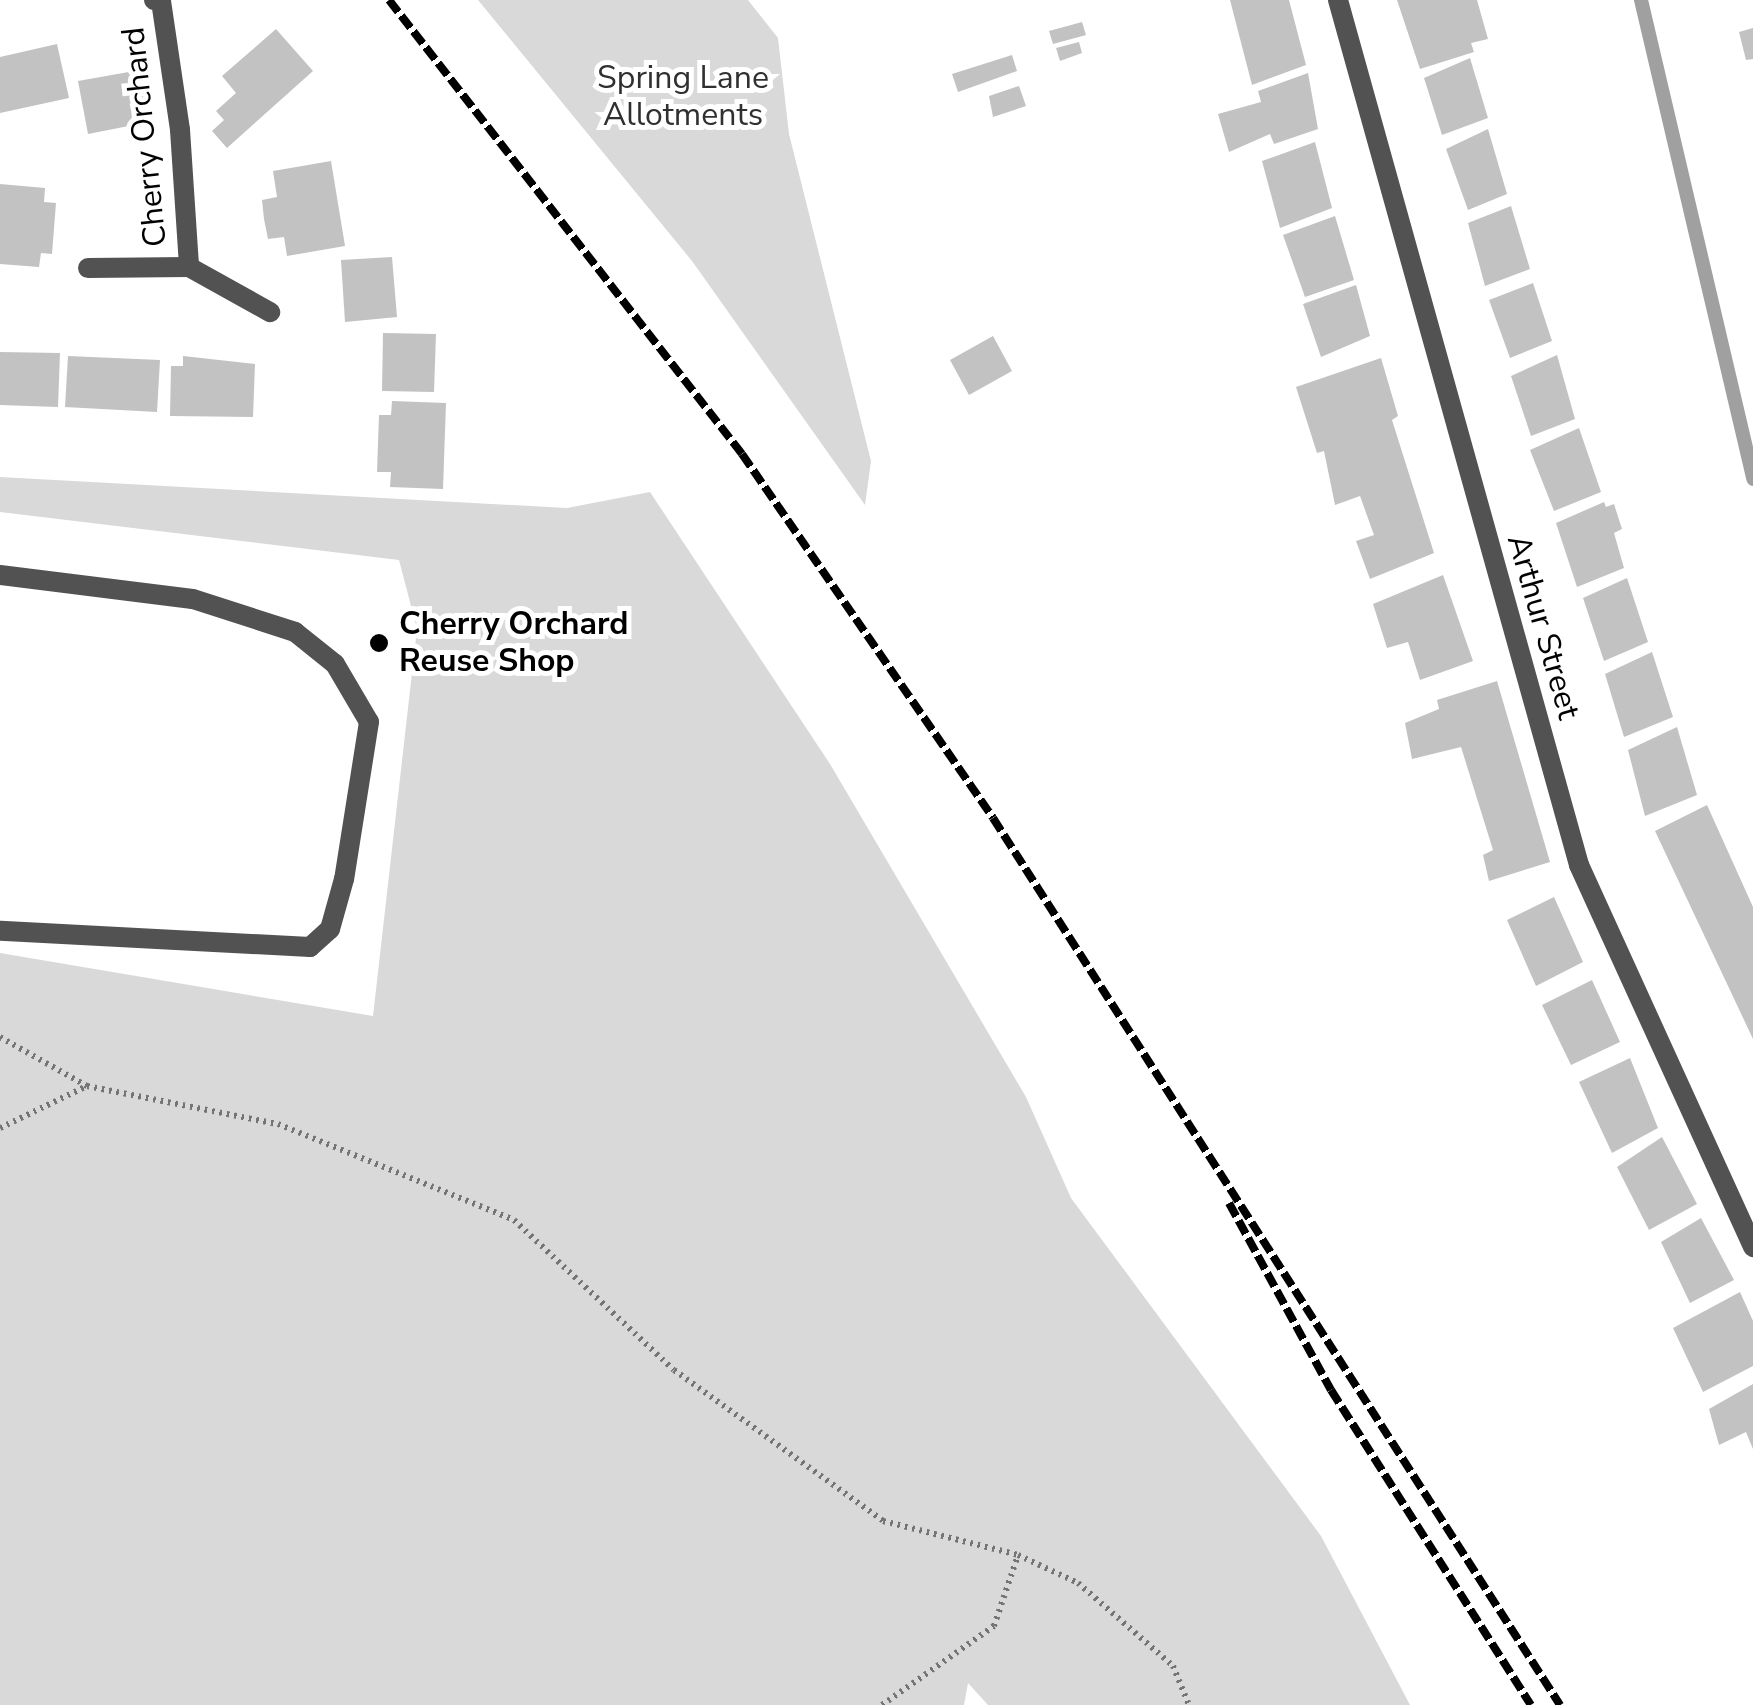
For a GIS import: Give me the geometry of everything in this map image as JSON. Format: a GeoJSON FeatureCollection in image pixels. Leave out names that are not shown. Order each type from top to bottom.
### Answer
{"type":"FeatureCollection","features":[{"type":"Feature","properties":{"kind":"street","name":"Cherry Orchard"},"geometry":{"type":"LineString","coordinates":[[160,0],[180,130],[189,267]]}},
{"type":"Feature","properties":{"kind":"street","name":"Arthur Street"},"geometry":{"type":"LineString","coordinates":[[1338,0],[1579,865],[1753,1248]]}},
{"type":"Feature","properties":{"kind":"street","name":"Cherry Orchard"},"geometry":{"type":"LineString","coordinates":[[88,268],[189,267],[270,312]]}},
{"type":"Feature","properties":{"kind":"street"},"geometry":{"type":"LineString","coordinates":[[0,575],[192,599],[296,632],[335,664],[370,722],[344,879],[330,930],[310,947],[0,930]]}},
{"type":"Feature","properties":{"kind":"path"},"geometry":{"type":"LineString","coordinates":[[0,1037],[87,1086],[278,1124],[514,1220],[674,1370],[883,1521],[1018,1555],[1078,1583],[1173,1666],[1189,1705]]}},
{"type":"Feature","properties":{"kind":"path"},"geometry":{"type":"LineString","coordinates":[[0,1128],[87,1086]]}},
{"type":"Feature","properties":{"kind":"path"},"geometry":{"type":"LineString","coordinates":[[882,1705],[994,1626],[1018,1555]]}},
{"type":"Feature","properties":{"kind":"green space","name":"Spring Lane Allotments"},"geometry":{"type":"Polygon","coordinates":[[[478,0],[748,0],[778,38],[789,134],[871,461],[865,505],[692,261],[478,0]]]}},
{"type":"Feature","properties":{"kind":"green space"},"geometry":{"type":"Polygon","coordinates":[[[0,477],[567,508],[650,492],[830,764],[1026,1097],[1071,1198],[1321,1536],[1410,1705],[988,1705],[968,1683],[964,1705],[0,1705],[0,953],[373,1016],[417,629],[399,560],[0,512],[0,477]]]}},
{"type":"Feature","properties":{"kind":"building"},"geometry":{"type":"Polygon","coordinates":[[[1230,0],[1289,0],[1306,65],[1252,85],[1230,0]]]}},
{"type":"Feature","properties":{"kind":"building"},"geometry":{"type":"Polygon","coordinates":[[[1397,0],[1477,0],[1488,39],[1471,43],[1474,52],[1420,69],[1397,0]]]}},
{"type":"Feature","properties":{"kind":"building"},"geometry":{"type":"Polygon","coordinates":[[[1082,22],[1086,35],[1053,44],[1049,31],[1082,22]]]}},
{"type":"Feature","properties":{"kind":"building"},"geometry":{"type":"Polygon","coordinates":[[[1753,28],[1753,59],[1746,60],[1739,32],[1753,28]]]}},
{"type":"Feature","properties":{"kind":"building"},"geometry":{"type":"Polygon","coordinates":[[[276,29],[313,71],[227,148],[212,131],[224,120],[216,111],[236,93],[222,76],[276,29]]]}},
{"type":"Feature","properties":{"kind":"building"},"geometry":{"type":"Polygon","coordinates":[[[1079,42],[1082,53],[1060,61],[1056,48],[1079,42]]]}},
{"type":"Feature","properties":{"kind":"building"},"geometry":{"type":"Polygon","coordinates":[[[57,44],[69,98],[0,113],[0,57],[57,44]]]}},
{"type":"Feature","properties":{"kind":"building"},"geometry":{"type":"Polygon","coordinates":[[[1012,55],[1017,71],[958,92],[952,74],[1012,55]]]}},
{"type":"Feature","properties":{"kind":"building"},"geometry":{"type":"Polygon","coordinates":[[[1470,58],[1488,118],[1442,135],[1424,78],[1470,58]]]}},
{"type":"Feature","properties":{"kind":"building"},"geometry":{"type":"Polygon","coordinates":[[[140,70],[149,122],[88,134],[78,81],[140,70]]]}},
{"type":"Feature","properties":{"kind":"building"},"geometry":{"type":"Polygon","coordinates":[[[1308,73],[1318,129],[1274,144],[1270,134],[1229,152],[1218,114],[1261,102],[1258,91],[1308,73]]]}},
{"type":"Feature","properties":{"kind":"building"},"geometry":{"type":"Polygon","coordinates":[[[1019,86],[1026,106],[993,117],[989,96],[1019,86]]]}},
{"type":"Feature","properties":{"kind":"building"},"geometry":{"type":"Polygon","coordinates":[[[1488,129],[1507,194],[1468,210],[1446,149],[1488,129]]]}},
{"type":"Feature","properties":{"kind":"building"},"geometry":{"type":"Polygon","coordinates":[[[1315,142],[1332,208],[1280,228],[1262,161],[1315,142]]]}},
{"type":"Feature","properties":{"kind":"building"},"geometry":{"type":"Polygon","coordinates":[[[331,161],[345,246],[287,256],[284,237],[268,239],[264,219],[262,200],[277,197],[273,171],[331,161]]]}},
{"type":"Feature","properties":{"kind":"building"},"geometry":{"type":"Polygon","coordinates":[[[0,184],[45,188],[44,202],[56,203],[52,254],[41,253],[39,267],[0,264],[0,184]]]}},
{"type":"Feature","properties":{"kind":"building"},"geometry":{"type":"Polygon","coordinates":[[[1511,206],[1530,269],[1485,286],[1468,223],[1511,206]]]}},
{"type":"Feature","properties":{"kind":"building"},"geometry":{"type":"Polygon","coordinates":[[[1335,216],[1354,280],[1305,297],[1283,235],[1335,216]]]}},
{"type":"Feature","properties":{"kind":"building"},"geometry":{"type":"Polygon","coordinates":[[[392,257],[397,317],[345,322],[341,260],[392,257]]]}},
{"type":"Feature","properties":{"kind":"building"},"geometry":{"type":"Polygon","coordinates":[[[1533,283],[1552,341],[1510,358],[1489,300],[1533,283]]]}},
{"type":"Feature","properties":{"kind":"building"},"geometry":{"type":"Polygon","coordinates":[[[1356,285],[1370,336],[1321,357],[1303,304],[1356,285]]]}},
{"type":"Feature","properties":{"kind":"building"},"geometry":{"type":"Polygon","coordinates":[[[383,333],[436,334],[434,392],[382,391],[383,333]]]}},
{"type":"Feature","properties":{"kind":"building"},"geometry":{"type":"Polygon","coordinates":[[[993,336],[1012,371],[969,395],[950,360],[993,336]]]}},
{"type":"Feature","properties":{"kind":"building"},"geometry":{"type":"Polygon","coordinates":[[[0,352],[60,353],[58,407],[0,405],[0,352]]]}},
{"type":"Feature","properties":{"kind":"building"},"geometry":{"type":"Polygon","coordinates":[[[1557,355],[1575,419],[1531,436],[1511,376],[1557,355]]]}},
{"type":"Feature","properties":{"kind":"building"},"geometry":{"type":"Polygon","coordinates":[[[68,356],[160,360],[157,412],[65,407],[68,356]]]}},
{"type":"Feature","properties":{"kind":"building"},"geometry":{"type":"Polygon","coordinates":[[[183,356],[255,364],[253,417],[170,416],[171,366],[183,366],[183,356]]]}},
{"type":"Feature","properties":{"kind":"building"},"geometry":{"type":"Polygon","coordinates":[[[1381,358],[1398,416],[1392,420],[1434,553],[1370,579],[1356,541],[1374,535],[1360,496],[1335,505],[1324,451],[1317,453],[1296,387],[1381,358]]]}},
{"type":"Feature","properties":{"kind":"building"},"geometry":{"type":"Polygon","coordinates":[[[392,401],[446,403],[443,489],[390,487],[391,472],[377,472],[379,415],[391,415],[392,401]]]}},
{"type":"Feature","properties":{"kind":"building"},"geometry":{"type":"Polygon","coordinates":[[[1579,428],[1601,492],[1554,511],[1530,450],[1579,428]]]}},
{"type":"Feature","properties":{"kind":"building"},"geometry":{"type":"Polygon","coordinates":[[[1604,502],[1606,507],[1614,504],[1622,529],[1614,533],[1624,568],[1577,587],[1556,523],[1604,502]]]}},
{"type":"Feature","properties":{"kind":"building"},"geometry":{"type":"Polygon","coordinates":[[[1443,575],[1473,661],[1420,680],[1408,642],[1387,648],[1373,604],[1443,575]]]}},
{"type":"Feature","properties":{"kind":"building"},"geometry":{"type":"Polygon","coordinates":[[[1627,578],[1648,642],[1604,661],[1583,598],[1627,578]]]}},
{"type":"Feature","properties":{"kind":"building"},"geometry":{"type":"Polygon","coordinates":[[[1652,652],[1673,717],[1624,737],[1605,674],[1652,652]]]}},
{"type":"Feature","properties":{"kind":"building"},"geometry":{"type":"Polygon","coordinates":[[[1497,681],[1550,862],[1489,881],[1483,855],[1493,850],[1461,747],[1412,759],[1405,723],[1439,709],[1437,700],[1497,681]]]}},
{"type":"Feature","properties":{"kind":"building"},"geometry":{"type":"Polygon","coordinates":[[[1677,727],[1697,795],[1645,816],[1628,750],[1677,727]]]}},
{"type":"Feature","properties":{"kind":"building"},"geometry":{"type":"Polygon","coordinates":[[[1707,805],[1753,907],[1753,1039],[1655,831],[1707,805]]]}},
{"type":"Feature","properties":{"kind":"building"},"geometry":{"type":"Polygon","coordinates":[[[1554,897],[1583,962],[1536,986],[1507,920],[1554,897]]]}},
{"type":"Feature","properties":{"kind":"building"},"geometry":{"type":"Polygon","coordinates":[[[1592,980],[1620,1042],[1571,1065],[1542,1005],[1592,980]]]}},
{"type":"Feature","properties":{"kind":"building"},"geometry":{"type":"Polygon","coordinates":[[[1630,1058],[1658,1128],[1612,1153],[1579,1082],[1630,1058]]]}},
{"type":"Feature","properties":{"kind":"building"},"geometry":{"type":"Polygon","coordinates":[[[1662,1137],[1697,1204],[1649,1230],[1617,1167],[1662,1137]]]}},
{"type":"Feature","properties":{"kind":"building"},"geometry":{"type":"Polygon","coordinates":[[[1701,1218],[1734,1280],[1690,1303],[1661,1242],[1701,1218]]]}},
{"type":"Feature","properties":{"kind":"building"},"geometry":{"type":"Polygon","coordinates":[[[1740,1292],[1753,1321],[1753,1366],[1703,1392],[1673,1328],[1740,1292]]]}},
{"type":"Feature","properties":{"kind":"building"},"geometry":{"type":"Polygon","coordinates":[[[1753,1384],[1753,1449],[1746,1432],[1719,1445],[1709,1409],[1753,1384]]]}},
{"type":"Feature","properties":{"kind":"waterway"},"geometry":{"type":"LineString","coordinates":[[1641,0],[1753,479]]}},
{"type":"Feature","properties":{"kind":"railway"},"geometry":{"type":"LineString","coordinates":[[389,0],[742,454],[993,818],[1560,1705]]}},
{"type":"Feature","properties":{"kind":"railway"},"geometry":{"type":"LineString","coordinates":[[1229,1203],[1331,1390],[1531,1705]]}},
{"type":"Feature","properties":{"kind":"place","name":"Cherry Orchard Reuse Shop"},"geometry":{"type":"Point","coordinates":[379,643]}}]}
